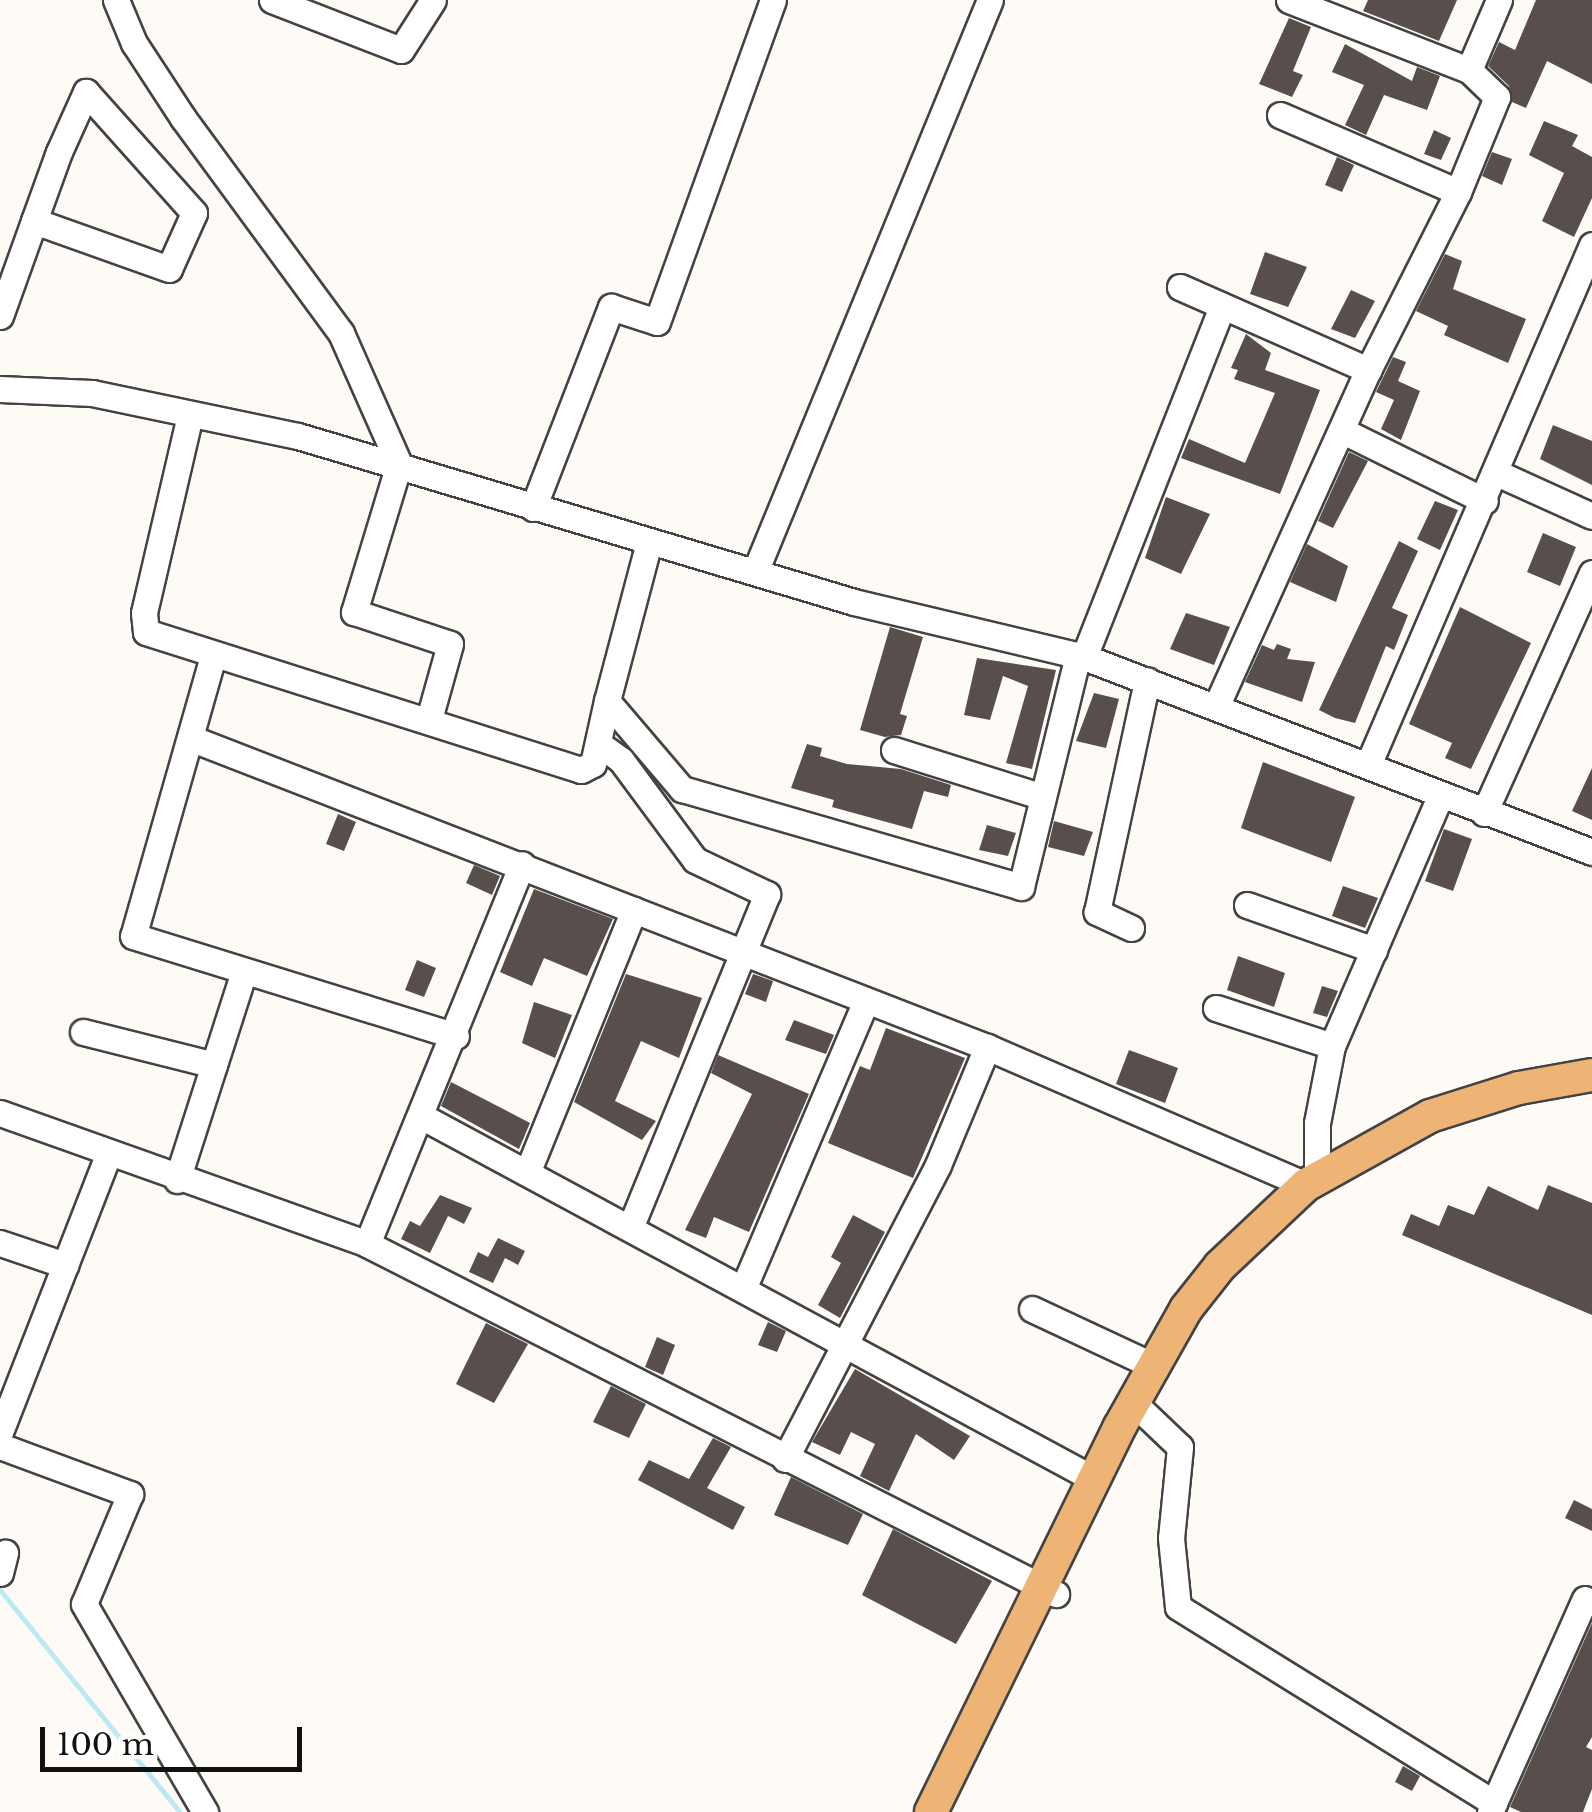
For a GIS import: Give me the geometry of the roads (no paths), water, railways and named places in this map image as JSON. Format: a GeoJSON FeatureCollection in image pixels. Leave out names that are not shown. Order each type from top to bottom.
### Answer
{"type":"FeatureCollection","features":[{"type":"Feature","properties":{"kind":"main road"},"geometry":{"type":"LineString","coordinates":[[953,1812],[1094,1480],[1210,1277],[1312,1183],[1430,1116],[1519,1088],[1592,1075]]}},
{"type":"Feature","properties":{"kind":"main road"},"geometry":{"type":"LineString","coordinates":[[931,1812],[1132,1434],[1137,1406]]}},
{"type":"Feature","properties":{"kind":"street"},"geometry":{"type":"LineString","coordinates":[[116,0],[134,43],[183,118],[341,333],[400,464],[354,612],[450,644],[430,719]]}},
{"type":"Feature","properties":{"kind":"street"},"geometry":{"type":"LineString","coordinates":[[272,0],[400,50],[433,0]]}},
{"type":"Feature","properties":{"kind":"street"},"geometry":{"type":"LineString","coordinates":[[533,508],[610,307],[658,322],[773,0]]}},
{"type":"Feature","properties":{"kind":"street"},"geometry":{"type":"LineString","coordinates":[[755,572],[990,0]]}},
{"type":"Feature","properties":{"kind":"street"},"geometry":{"type":"LineString","coordinates":[[1218,705],[1368,370],[1458,192],[1497,97],[1469,70],[1288,0]]}},
{"type":"Feature","properties":{"kind":"street"},"geometry":{"type":"LineString","coordinates":[[1469,70],[1499,0]]}},
{"type":"Feature","properties":{"kind":"street"},"geometry":{"type":"LineString","coordinates":[[0,316],[34,221],[86,92],[194,212],[170,269],[34,221]]}},
{"type":"Feature","properties":{"kind":"street"},"geometry":{"type":"LineString","coordinates":[[1280,115],[1458,192]]}},
{"type":"Feature","properties":{"kind":"street"},"geometry":{"type":"LineString","coordinates":[[1368,765],[1485,501],[1592,245]]}},
{"type":"Feature","properties":{"kind":"street"},"geometry":{"type":"LineString","coordinates":[[1180,287],[1368,370]]}},
{"type":"Feature","properties":{"kind":"street"},"geometry":{"type":"LineString","coordinates":[[607,700],[682,789],[1021,887],[1081,656],[1221,308]]}},
{"type":"Feature","properties":{"kind":"street"},"geometry":{"type":"LineString","coordinates":[[0,389],[92,393],[400,464],[533,508],[965,632],[1081,656],[1218,705],[1440,796],[1592,852]]}},
{"type":"Feature","properties":{"kind":"street"},"geometry":{"type":"LineString","coordinates":[[190,415],[144,613],[146,632],[581,770],[592,764],[600,744],[607,700],[649,542]]}},
{"type":"Feature","properties":{"kind":"street"},"geometry":{"type":"LineString","coordinates":[[1343,431],[1485,501]]}},
{"type":"Feature","properties":{"kind":"street"},"geometry":{"type":"LineString","coordinates":[[1497,473],[1592,516]]}},
{"type":"Feature","properties":{"kind":"street"},"geometry":{"type":"LineString","coordinates":[[1484,813],[1592,572]]}},
{"type":"Feature","properties":{"kind":"street"},"geometry":{"type":"LineString","coordinates":[[213,656],[133,936],[456,1036]]}},
{"type":"Feature","properties":{"kind":"street"},"geometry":{"type":"LineString","coordinates":[[1130,928],[1097,912],[1148,680]]}},
{"type":"Feature","properties":{"kind":"street"},"geometry":{"type":"LineString","coordinates":[[190,738],[987,1047],[1312,1183],[1317,1123],[1332,1046],[1440,796]]}},
{"type":"Feature","properties":{"kind":"street"},"geometry":{"type":"LineString","coordinates":[[600,744],[621,760],[695,860],[767,894],[745,956],[630,1228]]}},
{"type":"Feature","properties":{"kind":"street"},"geometry":{"type":"LineString","coordinates":[[894,750],[1043,797]]}},
{"type":"Feature","properties":{"kind":"street"},"geometry":{"type":"LineString","coordinates":[[367,1244],[456,1036],[522,864]]}},
{"type":"Feature","properties":{"kind":"street"},"geometry":{"type":"LineString","coordinates":[[1247,905],[1374,950]]}},
{"type":"Feature","properties":{"kind":"street"},"geometry":{"type":"LineString","coordinates":[[527,1173],[634,910]]}},
{"type":"Feature","properties":{"kind":"street"},"geometry":{"type":"LineString","coordinates":[[177,1180],[244,971]]}},
{"type":"Feature","properties":{"kind":"street"},"geometry":{"type":"LineString","coordinates":[[743,1289],[866,1001]]}},
{"type":"Feature","properties":{"kind":"street"},"geometry":{"type":"LineString","coordinates":[[1216,1008],[1332,1046]]}},
{"type":"Feature","properties":{"kind":"street"},"geometry":{"type":"LineString","coordinates":[[83,1032],[214,1065]]}},
{"type":"Feature","properties":{"kind":"street"},"geometry":{"type":"LineString","coordinates":[[785,1459],[938,1165],[987,1047]]}},
{"type":"Feature","properties":{"kind":"street"},"geometry":{"type":"LineString","coordinates":[[0,1112],[177,1180],[367,1244],[1049,1590]]}},
{"type":"Feature","properties":{"kind":"street"},"geometry":{"type":"LineString","coordinates":[[422,1116],[1094,1480]]}},
{"type":"Feature","properties":{"kind":"street"},"geometry":{"type":"LineString","coordinates":[[0,1432],[12,1367],[65,1265],[109,1153]]}},
{"type":"Feature","properties":{"kind":"street"},"geometry":{"type":"LineString","coordinates":[[0,1243],[65,1265]]}},
{"type":"Feature","properties":{"kind":"street"},"geometry":{"type":"LineString","coordinates":[[1032,1309],[1156,1366]]}},
{"type":"Feature","properties":{"kind":"street"},"geometry":{"type":"LineString","coordinates":[[1137,1406],[1180,1447],[1171,1538],[1178,1607],[1491,1808],[1585,1599]]}},
{"type":"Feature","properties":{"kind":"street"},"geometry":{"type":"LineString","coordinates":[[0,1446],[130,1494],[84,1604],[206,1812]]}},
{"type":"Feature","properties":{"kind":"waterway"},"geometry":{"type":"LineString","coordinates":[[0,1590],[180,1812]]}}]}
